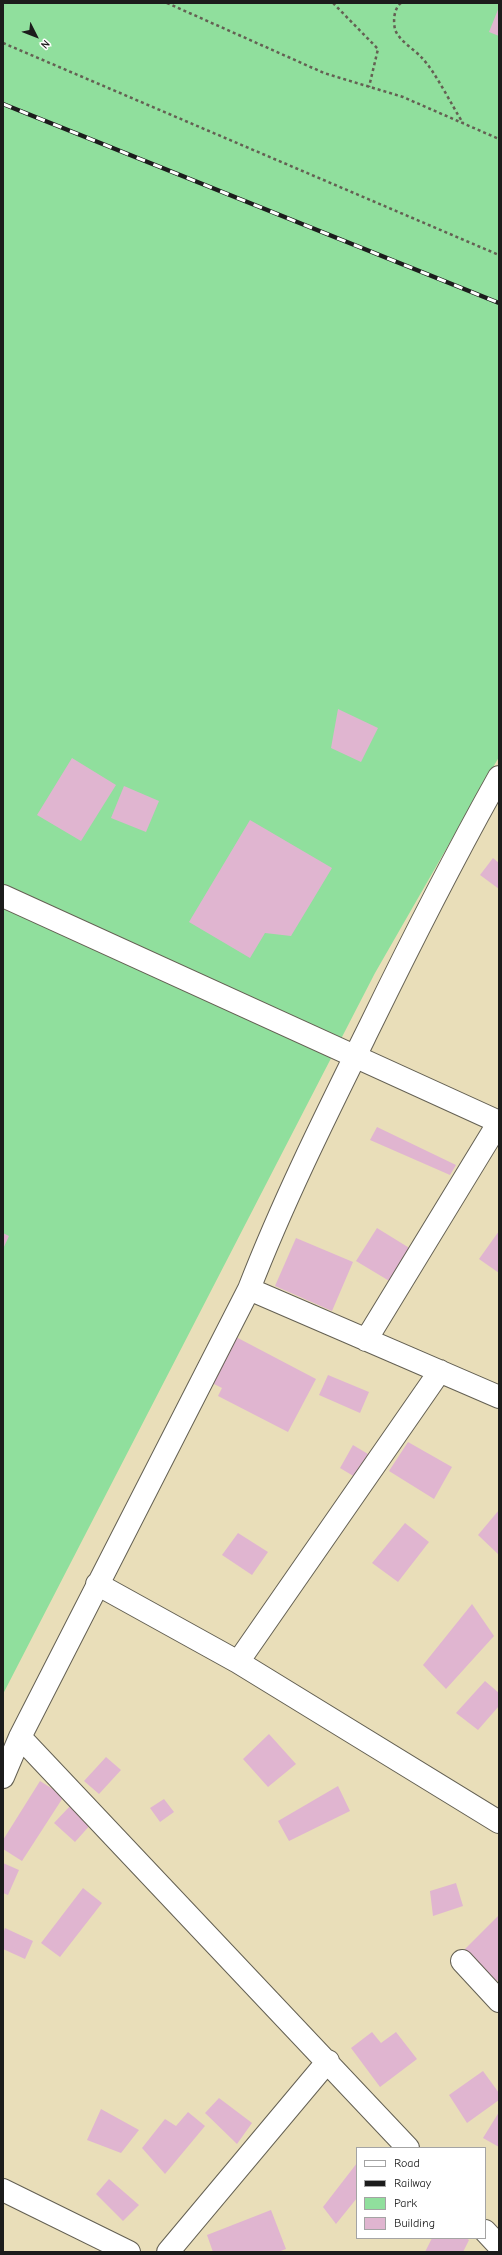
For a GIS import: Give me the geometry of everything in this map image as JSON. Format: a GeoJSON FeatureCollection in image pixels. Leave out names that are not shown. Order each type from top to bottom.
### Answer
{"type":"FeatureCollection","features":[{"type":"Feature","properties":{"kind":"street"},"geometry":{"type":"LineString","coordinates":[[3,1777],[20,1737],[97,1584],[249,1289],[277,1219],[355,1056],[448,869],[499,778]]}},
{"type":"Feature","properties":{"kind":"street"},"geometry":{"type":"LineString","coordinates":[[3,896],[499,1122],[366,1340]]}},
{"type":"Feature","properties":{"kind":"street"},"geometry":{"type":"LineString","coordinates":[[249,1289],[499,1397]]}},
{"type":"Feature","properties":{"kind":"street"},"geometry":{"type":"LineString","coordinates":[[238,1662],[440,1372]]}},
{"type":"Feature","properties":{"kind":"street"},"geometry":{"type":"LineString","coordinates":[[97,1584],[238,1662],[499,1822]]}},
{"type":"Feature","properties":{"kind":"street"},"geometry":{"type":"LineString","coordinates":[[20,1737],[328,2061],[407,2147]]}},
{"type":"Feature","properties":{"kind":"street"},"geometry":{"type":"LineString","coordinates":[[462,1961],[499,2001]]}},
{"type":"Feature","properties":{"kind":"street"},"geometry":{"type":"LineString","coordinates":[[168,2252],[328,2061]]}},
{"type":"Feature","properties":{"kind":"street"},"geometry":{"type":"LineString","coordinates":[[3,2190],[129,2252]]}},
{"type":"Feature","properties":{"kind":"street"},"geometry":{"type":"LineString","coordinates":[[486,2232],[499,2246]]}},
{"type":"Feature","properties":{"kind":"path"},"geometry":{"type":"LineString","coordinates":[[167,3],[324,73],[402,97],[499,139]]}},
{"type":"Feature","properties":{"kind":"path"},"geometry":{"type":"LineString","coordinates":[[333,3],[378,49],[369,87]]}},
{"type":"Feature","properties":{"kind":"path"},"geometry":{"type":"LineString","coordinates":[[401,3],[397,6],[394,19],[395,30],[423,59],[463,123]]}},
{"type":"Feature","properties":{"kind":"path"},"geometry":{"type":"LineString","coordinates":[[3,43],[499,255]]}},
{"type":"Feature","properties":{"kind":"green space"},"geometry":{"type":"Polygon","coordinates":[[[3,3],[499,3],[499,757],[375,973],[3,1694],[3,3]]]}},
{"type":"Feature","properties":{"kind":"building"},"geometry":{"type":"Polygon","coordinates":[[[499,7],[499,36],[489,32],[499,7]]]}},
{"type":"Feature","properties":{"kind":"building"},"geometry":{"type":"Polygon","coordinates":[[[338,709],[378,728],[361,762],[331,748],[338,709]]]}},
{"type":"Feature","properties":{"kind":"building"},"geometry":{"type":"Polygon","coordinates":[[[72,758],[116,785],[81,841],[37,815],[72,758]]]}},
{"type":"Feature","properties":{"kind":"building"},"geometry":{"type":"Polygon","coordinates":[[[124,786],[159,801],[146,832],[111,818],[124,786]]]}},
{"type":"Feature","properties":{"kind":"building"},"geometry":{"type":"Polygon","coordinates":[[[250,820],[332,868],[291,936],[265,933],[250,958],[189,922],[250,820]]]}},
{"type":"Feature","properties":{"kind":"building"},"geometry":{"type":"Polygon","coordinates":[[[493,858],[499,863],[499,889],[480,875],[493,858]]]}},
{"type":"Feature","properties":{"kind":"building"},"geometry":{"type":"Polygon","coordinates":[[[377,1127],[456,1165],[450,1175],[370,1140],[377,1127]]]}},
{"type":"Feature","properties":{"kind":"building"},"geometry":{"type":"Polygon","coordinates":[[[377,1228],[411,1249],[391,1282],[356,1261],[377,1228]]]}},
{"type":"Feature","properties":{"kind":"building"},"geometry":{"type":"Polygon","coordinates":[[[499,1231],[499,1273],[479,1259],[499,1231]]]}},
{"type":"Feature","properties":{"kind":"building"},"geometry":{"type":"Polygon","coordinates":[[[3,1233],[9,1236],[3,1249],[3,1233]]]}},
{"type":"Feature","properties":{"kind":"building"},"geometry":{"type":"Polygon","coordinates":[[[296,1238],[353,1262],[332,1311],[275,1286],[296,1238]]]}},
{"type":"Feature","properties":{"kind":"building"},"geometry":{"type":"Polygon","coordinates":[[[236,1337],[316,1379],[288,1432],[218,1396],[222,1388],[212,1383],[236,1337]]]}},
{"type":"Feature","properties":{"kind":"building"},"geometry":{"type":"Polygon","coordinates":[[[328,1375],[369,1392],[360,1413],[319,1395],[328,1375]]]}},
{"type":"Feature","properties":{"kind":"building"},"geometry":{"type":"Polygon","coordinates":[[[408,1442],[452,1467],[434,1499],[389,1471],[408,1442]]]}},
{"type":"Feature","properties":{"kind":"building"},"geometry":{"type":"Polygon","coordinates":[[[353,1445],[368,1454],[355,1477],[340,1468],[353,1445]]]}},
{"type":"Feature","properties":{"kind":"building"},"geometry":{"type":"Polygon","coordinates":[[[499,1510],[499,1555],[478,1535],[499,1510]]]}},
{"type":"Feature","properties":{"kind":"building"},"geometry":{"type":"Polygon","coordinates":[[[405,1523],[429,1542],[398,1582],[372,1563],[405,1523]]]}},
{"type":"Feature","properties":{"kind":"building"},"geometry":{"type":"Polygon","coordinates":[[[238,1533],[268,1552],[252,1575],[222,1555],[238,1533]]]}},
{"type":"Feature","properties":{"kind":"building"},"geometry":{"type":"Polygon","coordinates":[[[472,1604],[494,1636],[446,1689],[423,1665],[472,1604]]]}},
{"type":"Feature","properties":{"kind":"building"},"geometry":{"type":"Polygon","coordinates":[[[485,1681],[499,1693],[499,1706],[478,1730],[456,1713],[485,1681]]]}},
{"type":"Feature","properties":{"kind":"building"},"geometry":{"type":"Polygon","coordinates":[[[269,1734],[296,1764],[268,1787],[243,1759],[269,1734]]]}},
{"type":"Feature","properties":{"kind":"building"},"geometry":{"type":"Polygon","coordinates":[[[106,1757],[121,1770],[99,1794],[84,1781],[106,1757]]]}},
{"type":"Feature","properties":{"kind":"building"},"geometry":{"type":"Polygon","coordinates":[[[40,1781],[64,1796],[22,1861],[3,1849],[3,1840],[40,1781]]]}},
{"type":"Feature","properties":{"kind":"building"},"geometry":{"type":"Polygon","coordinates":[[[338,1786],[350,1811],[289,1841],[278,1821],[338,1786]]]}},
{"type":"Feature","properties":{"kind":"building"},"geometry":{"type":"Polygon","coordinates":[[[164,1799],[174,1812],[160,1822],[150,1808],[164,1799]]]}},
{"type":"Feature","properties":{"kind":"building"},"geometry":{"type":"Polygon","coordinates":[[[71,1805],[92,1823],[75,1842],[54,1823],[71,1805]]]}},
{"type":"Feature","properties":{"kind":"building"},"geometry":{"type":"Polygon","coordinates":[[[3,1863],[19,1870],[8,1895],[3,1893],[3,1863]]]}},
{"type":"Feature","properties":{"kind":"building"},"geometry":{"type":"Polygon","coordinates":[[[456,1883],[463,1906],[433,1916],[430,1891],[456,1883]]]}},
{"type":"Feature","properties":{"kind":"building"},"geometry":{"type":"Polygon","coordinates":[[[83,1888],[102,1903],[60,1957],[41,1943],[83,1888]]]}},
{"type":"Feature","properties":{"kind":"building"},"geometry":{"type":"Polygon","coordinates":[[[498,1916],[499,1979],[496,1982],[464,1950],[498,1916]]]}},
{"type":"Feature","properties":{"kind":"building"},"geometry":{"type":"Polygon","coordinates":[[[5,1928],[33,1941],[25,1959],[3,1949],[3,1934],[5,1928]]]}},
{"type":"Feature","properties":{"kind":"building"},"geometry":{"type":"Polygon","coordinates":[[[372,2032],[381,2043],[396,2032],[417,2059],[380,2087],[351,2048],[372,2032]]]}},
{"type":"Feature","properties":{"kind":"building"},"geometry":{"type":"Polygon","coordinates":[[[483,2071],[499,2093],[499,2100],[467,2123],[449,2095],[483,2071]]]}},
{"type":"Feature","properties":{"kind":"building"},"geometry":{"type":"Polygon","coordinates":[[[219,2098],[252,2123],[237,2144],[205,2113],[219,2098]]]}},
{"type":"Feature","properties":{"kind":"building"},"geometry":{"type":"Polygon","coordinates":[[[101,2109],[139,2130],[121,2153],[87,2140],[101,2109]]]}},
{"type":"Feature","properties":{"kind":"building"},"geometry":{"type":"Polygon","coordinates":[[[188,2112],[205,2126],[165,2174],[142,2148],[165,2119],[176,2126],[188,2112]]]}},
{"type":"Feature","properties":{"kind":"building"},"geometry":{"type":"Polygon","coordinates":[[[499,2112],[499,2147],[483,2138],[499,2112]]]}},
{"type":"Feature","properties":{"kind":"building"},"geometry":{"type":"Polygon","coordinates":[[[356,2164],[356,2199],[336,2224],[323,2207],[356,2164]]]}},
{"type":"Feature","properties":{"kind":"building"},"geometry":{"type":"Polygon","coordinates":[[[109,2179],[139,2205],[123,2221],[96,2194],[109,2179]]]}},
{"type":"Feature","properties":{"kind":"building"},"geometry":{"type":"Polygon","coordinates":[[[271,2210],[286,2249],[278,2252],[213,2252],[207,2235],[271,2210]]]}},
{"type":"Feature","properties":{"kind":"building"},"geometry":{"type":"Polygon","coordinates":[[[432,2239],[469,2240],[463,2252],[425,2252],[432,2239]]]}},
{"type":"Feature","properties":{"kind":"railway"},"geometry":{"type":"LineString","coordinates":[[3,104],[499,303]]}}]}
